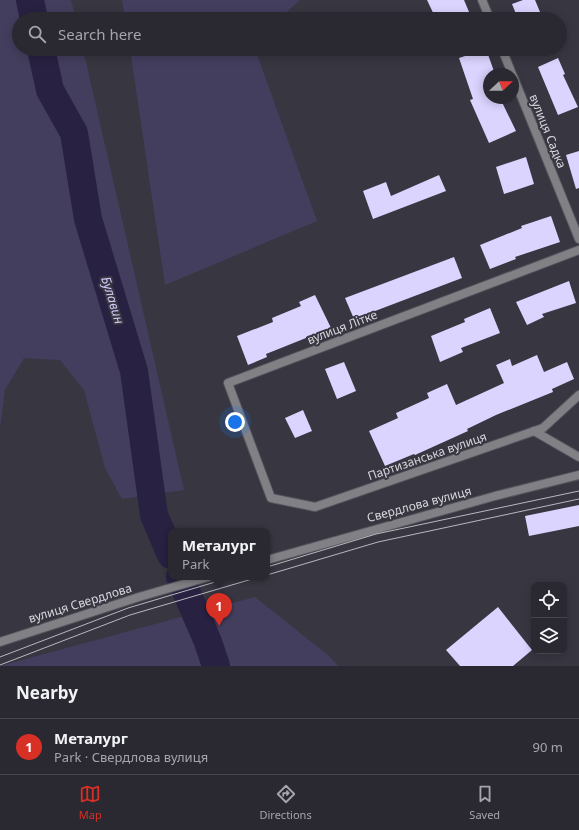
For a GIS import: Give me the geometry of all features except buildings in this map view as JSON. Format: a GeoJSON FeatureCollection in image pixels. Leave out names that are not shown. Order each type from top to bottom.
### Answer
{"type":"FeatureCollection","features":[{"type":"Feature","properties":{"kind":"street"},"geometry":{"type":"LineString","coordinates":[[482,0],[487,12]]}},
{"type":"Feature","properties":{"kind":"street","name":"вулиця Садка"},"geometry":{"type":"LineString","coordinates":[[505,56],[510,68]]}},
{"type":"Feature","properties":{"kind":"street","name":"вулиця Садка"},"geometry":{"type":"LineString","coordinates":[[519,90],[579,239]]}},
{"type":"Feature","properties":{"kind":"street","name":"вулиця Літке"},"geometry":{"type":"LineString","coordinates":[[271,498],[228,383],[579,250]]}},
{"type":"Feature","properties":{"kind":"street","name":"Партизанська вулиця"},"geometry":{"type":"LineString","coordinates":[[271,498],[315,507],[543,428],[579,396]]}},
{"type":"Feature","properties":{"kind":"street"},"geometry":{"type":"LineString","coordinates":[[534,431],[579,457]]}},
{"type":"Feature","properties":{"kind":"street","name":"Свердлова вулиця"},"geometry":{"type":"LineString","coordinates":[[270,559],[480,500],[579,475]]}},
{"type":"Feature","properties":{"kind":"street","name":"вулиця Свердлова"},"geometry":{"type":"LineString","coordinates":[[0,642],[197,580]]}},
{"type":"Feature","properties":{"kind":"shaded area"},"geometry":{"type":"Polygon","coordinates":[[[0,0],[71,0],[74,12],[12,12],[12,56],[85,56],[184,490],[122,499],[105,468],[84,390],[60,360],[24,358],[5,390],[0,428],[0,0]]]}},
{"type":"Feature","properties":{"kind":"shaded area"},"geometry":{"type":"Polygon","coordinates":[[[122,0],[300,0],[287,12],[124,12],[122,0]]]}},
{"type":"Feature","properties":{"kind":"shaded area"},"geometry":{"type":"Polygon","coordinates":[[[131,56],[258,56],[317,221],[165,285],[131,56]]]}},
{"type":"Feature","properties":{"kind":"shaded area"},"geometry":{"type":"Polygon","coordinates":[[[255,597],[329,656],[338,666],[0,666],[255,597]]]}},
{"type":"Feature","properties":{"kind":"waterway","name":"Булавин"},"geometry":{"type":"LineString","coordinates":[[30,0],[33,12]]}},
{"type":"Feature","properties":{"kind":"waterway","name":"Булавин"},"geometry":{"type":"LineString","coordinates":[[43,56],[50,90],[74,133],[88,219],[134,371],[154,515],[168,548]]}},
{"type":"Feature","properties":{"kind":"waterway","name":"Булавин"},"geometry":{"type":"LineString","coordinates":[[181,580],[208,642],[216,666]]}},
{"type":"Feature","properties":{"kind":"tram line"},"geometry":{"type":"LineString","coordinates":[[270,566],[376,534],[579,491]]}},
{"type":"Feature","properties":{"kind":"tram line"},"geometry":{"type":"LineString","coordinates":[[270,574],[378,542],[579,499]]}},
{"type":"Feature","properties":{"kind":"tram line"},"geometry":{"type":"LineString","coordinates":[[0,657],[128,608],[222,580]]}},
{"type":"Feature","properties":{"kind":"tram line"},"geometry":{"type":"LineString","coordinates":[[0,665],[130,615],[249,580]]}},
{"type":"Feature","properties":{"kind":"place","name":"Металург"},"geometry":{"type":"Point","coordinates":[219,626]}}]}
